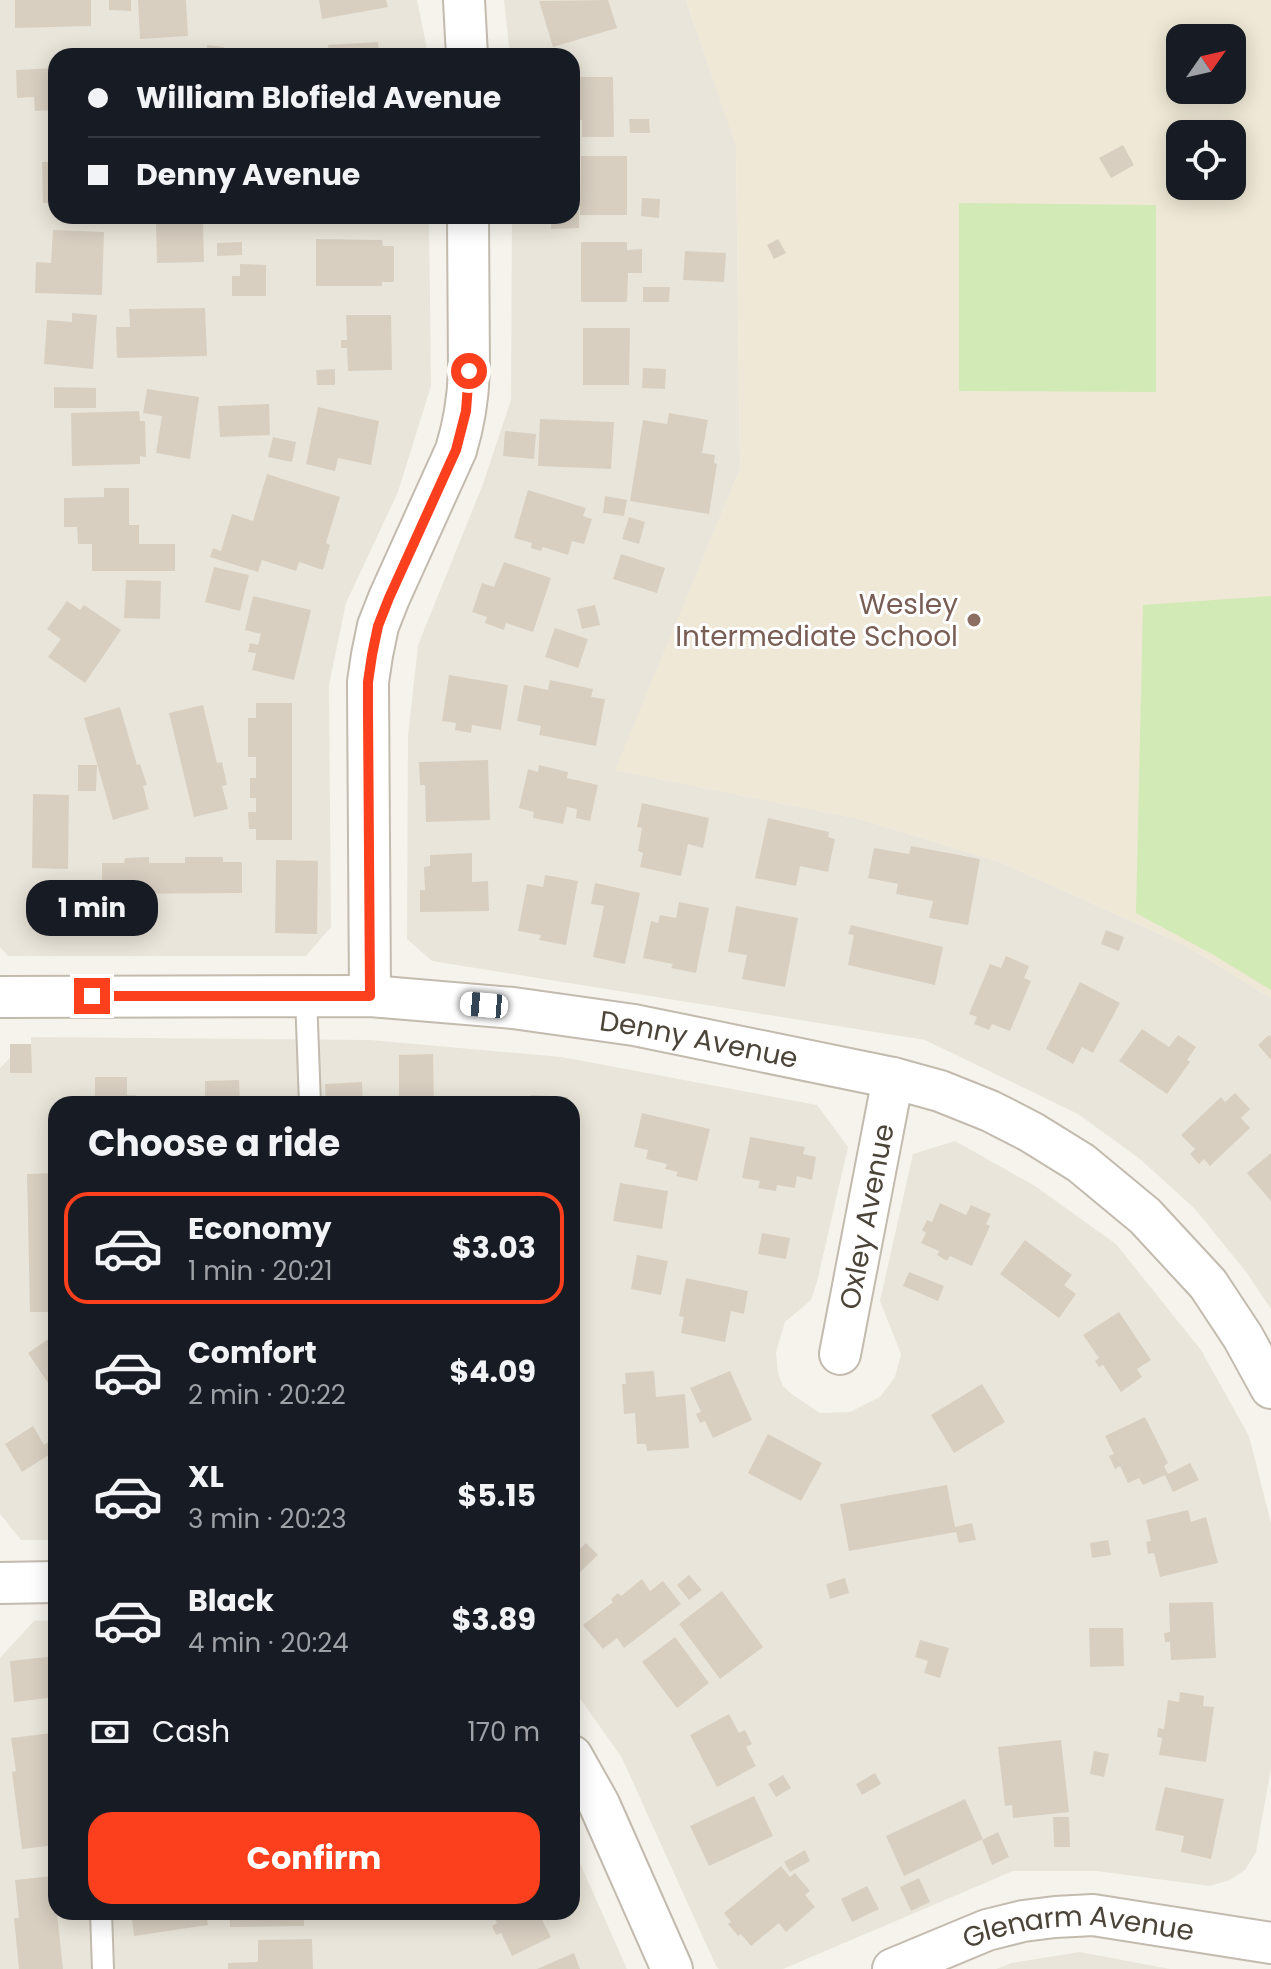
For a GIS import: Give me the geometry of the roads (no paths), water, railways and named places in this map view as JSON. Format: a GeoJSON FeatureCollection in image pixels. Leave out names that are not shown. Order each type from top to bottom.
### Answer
{"type":"FeatureCollection","features":[{"type":"Feature","properties":{"kind":"street"},"geometry":{"type":"LineString","coordinates":[[464,0],[467,48]]}},
{"type":"Feature","properties":{"kind":"street"},"geometry":{"type":"LineString","coordinates":[[370,996],[368,682],[378,626],[462,430],[469,371],[468,224]]}},
{"type":"Feature","properties":{"kind":"street","name":"Denny Avenue"},"geometry":{"type":"LineString","coordinates":[[0,997],[370,996],[513,1008],[634,1025],[893,1078],[953,1095],[1031,1132],[1081,1163],[1145,1216],[1208,1284],[1243,1337],[1271,1388]]}},
{"type":"Feature","properties":{"kind":"street","name":"Oxley Avenue"},"geometry":{"type":"LineString","coordinates":[[840,1354],[893,1078]]}},
{"type":"Feature","properties":{"kind":"street"},"geometry":{"type":"LineString","coordinates":[[0,1583],[48,1582]]}},
{"type":"Feature","properties":{"kind":"street"},"geometry":{"type":"LineString","coordinates":[[580,1770],[599,1804],[672,1969]]}},
{"type":"Feature","properties":{"kind":"street","name":"Glenarm Avenue"},"geometry":{"type":"LineString","coordinates":[[893,1969],[987,1930],[1055,1917],[1093,1915],[1271,1943]]}},
{"type":"Feature","properties":{"kind":"lane"},"geometry":{"type":"LineString","coordinates":[[306,996],[310,1096]]}},
{"type":"Feature","properties":{"kind":"lane"},"geometry":{"type":"LineString","coordinates":[[101,1920],[103,1969]]}},
{"type":"Feature","properties":{"kind":"place","name":"Wesley Intermediate School"},"geometry":{"type":"Point","coordinates":[974,620]}}]}
